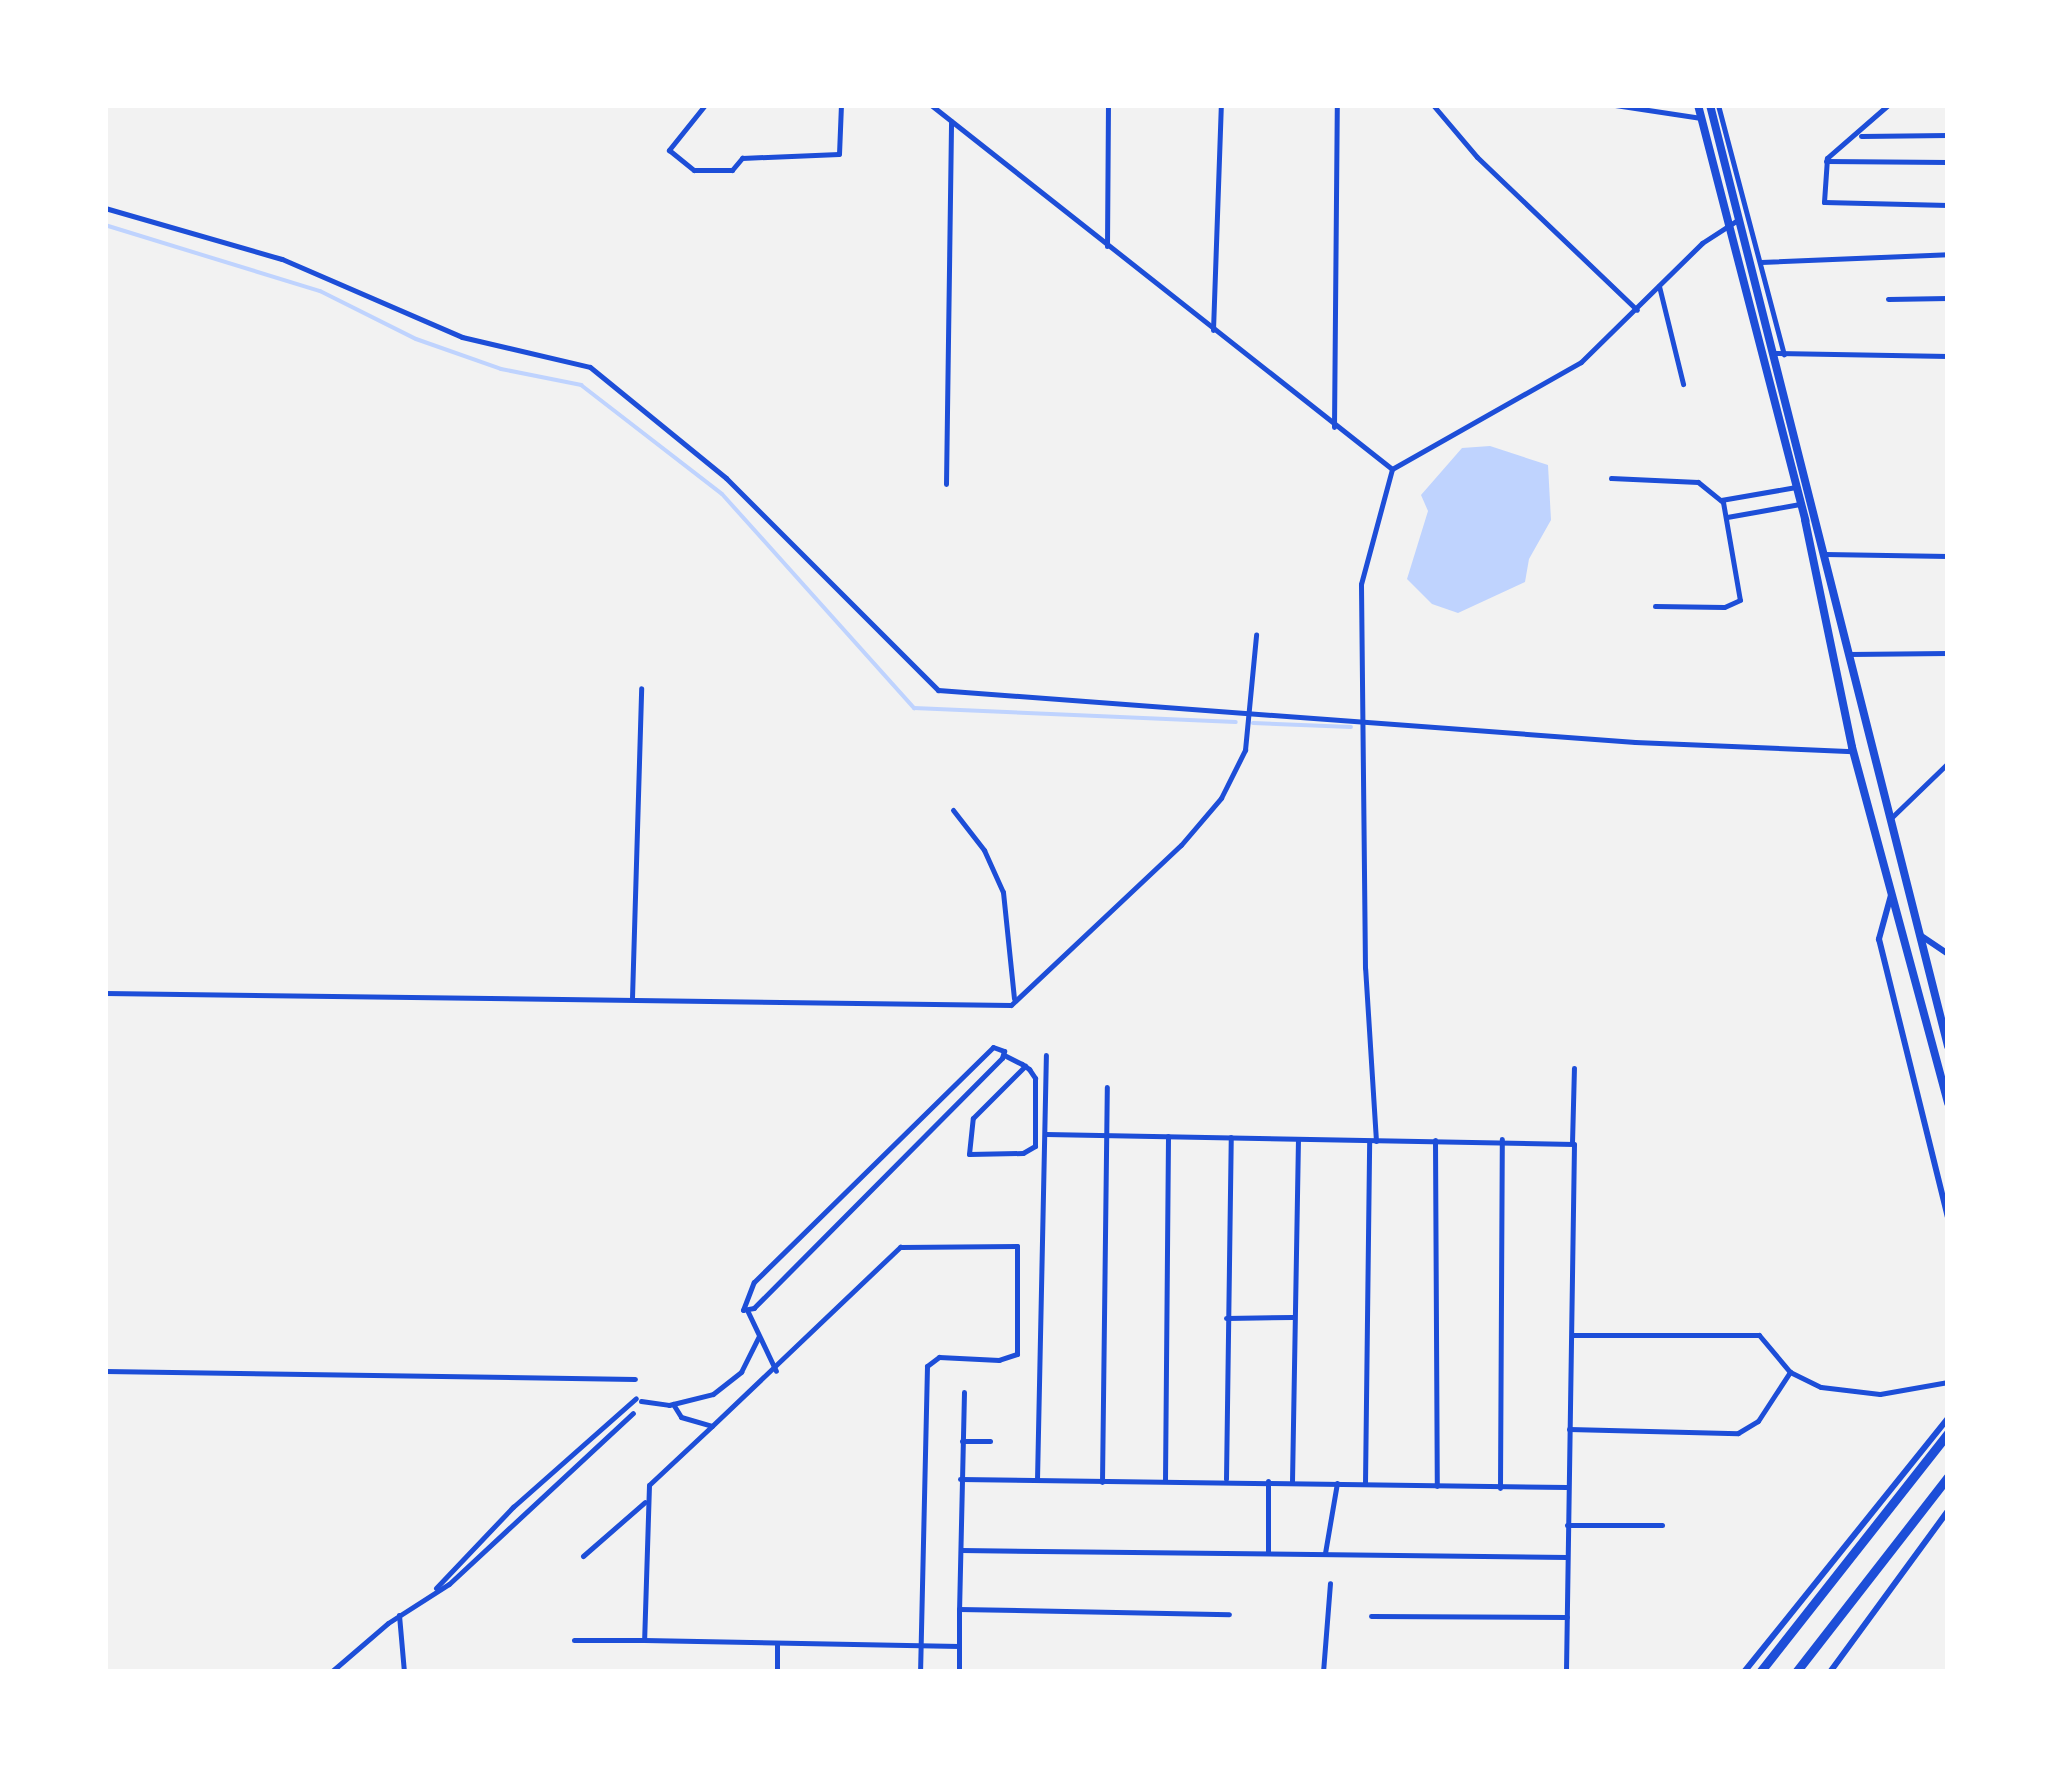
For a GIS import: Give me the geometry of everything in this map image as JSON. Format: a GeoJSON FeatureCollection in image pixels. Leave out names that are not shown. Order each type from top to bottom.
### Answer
{"type":"FeatureCollection","features":[{"type":"Feature","properties":{"kind":"highway"},"geometry":{"type":"LineString","coordinates":[[1760,1672],[1948,1433]]}},
{"type":"Feature","properties":{"kind":"highway"},"geometry":{"type":"LineString","coordinates":[[1796,1672],[1948,1477]]}},
{"type":"Feature","properties":{"kind":"main road"},"geometry":{"type":"LineString","coordinates":[[1698,105],[1804,520],[1853,751],[1948,1103]]}},
{"type":"Feature","properties":{"kind":"main road"},"geometry":{"type":"LineString","coordinates":[[1714,105],[1846,654],[1948,1046]]}},
{"type":"Feature","properties":{"kind":"main road"},"geometry":{"type":"LineString","coordinates":[[1843,706],[1860,705]]}},
{"type":"Feature","properties":{"kind":"street"},"geometry":{"type":"LineString","coordinates":[[705,105],[669,150],[694,170],[732,170],[742,158],[838,154],[841,105]]}},
{"type":"Feature","properties":{"kind":"street"},"geometry":{"type":"LineString","coordinates":[[930,105],[1392,470]]}},
{"type":"Feature","properties":{"kind":"street"},"geometry":{"type":"LineString","coordinates":[[1107,246],[1108,105]]}},
{"type":"Feature","properties":{"kind":"street"},"geometry":{"type":"LineString","coordinates":[[1213,330],[1222,105]]}},
{"type":"Feature","properties":{"kind":"street"},"geometry":{"type":"LineString","coordinates":[[1334,427],[1337,105]]}},
{"type":"Feature","properties":{"kind":"street"},"geometry":{"type":"LineString","coordinates":[[1434,105],[1477,157],[1637,310]]}},
{"type":"Feature","properties":{"kind":"street"},"geometry":{"type":"LineString","coordinates":[[1615,105],[1701,118]]}},
{"type":"Feature","properties":{"kind":"street"},"geometry":{"type":"LineString","coordinates":[[1714,105],[1784,354]]}},
{"type":"Feature","properties":{"kind":"street"},"geometry":{"type":"LineString","coordinates":[[1825,160],[1858,136],[1888,105]]}},
{"type":"Feature","properties":{"kind":"street"},"geometry":{"type":"LineString","coordinates":[[946,484],[951,121]]}},
{"type":"Feature","properties":{"kind":"street"},"geometry":{"type":"LineString","coordinates":[[1858,136],[1948,135]]}},
{"type":"Feature","properties":{"kind":"street"},"geometry":{"type":"LineString","coordinates":[[1825,160],[1948,162]]}},
{"type":"Feature","properties":{"kind":"street"},"geometry":{"type":"LineString","coordinates":[[1825,160],[1826,204],[1948,205]]}},
{"type":"Feature","properties":{"kind":"street"},"geometry":{"type":"LineString","coordinates":[[105,208],[282,259],[462,336],[590,367],[726,478],[934,689],[1635,742],[1853,751]]}},
{"type":"Feature","properties":{"kind":"street"},"geometry":{"type":"LineString","coordinates":[[1365,1484],[1372,1142],[1360,720],[1361,578],[1392,470],[1568,371],[1659,286],[1739,219]]}},
{"type":"Feature","properties":{"kind":"street"},"geometry":{"type":"LineString","coordinates":[[1750,263],[1948,254]]}},
{"type":"Feature","properties":{"kind":"street"},"geometry":{"type":"LineString","coordinates":[[1659,286],[1683,384]]}},
{"type":"Feature","properties":{"kind":"street"},"geometry":{"type":"LineString","coordinates":[[1888,299],[1948,298]]}},
{"type":"Feature","properties":{"kind":"street"},"geometry":{"type":"LineString","coordinates":[[1773,354],[1948,356]]}},
{"type":"Feature","properties":{"kind":"street"},"geometry":{"type":"LineString","coordinates":[[1611,478],[1698,482],[1721,500],[1727,517],[1740,600],[1724,608],[1656,606]]}},
{"type":"Feature","properties":{"kind":"street"},"geometry":{"type":"LineString","coordinates":[[1721,500],[1796,487]]}},
{"type":"Feature","properties":{"kind":"street"},"geometry":{"type":"LineString","coordinates":[[1727,517],[1800,504]]}},
{"type":"Feature","properties":{"kind":"street"},"geometry":{"type":"LineString","coordinates":[[1822,554],[1948,556]]}},
{"type":"Feature","properties":{"kind":"street"},"geometry":{"type":"LineString","coordinates":[[105,993],[1014,1002],[1213,808],[1240,766],[1251,713],[1256,635]]}},
{"type":"Feature","properties":{"kind":"street"},"geometry":{"type":"LineString","coordinates":[[1846,654],[1948,653]]}},
{"type":"Feature","properties":{"kind":"street"},"geometry":{"type":"LineString","coordinates":[[632,998],[641,688]]}},
{"type":"Feature","properties":{"kind":"street"},"geometry":{"type":"LineString","coordinates":[[1890,819],[1948,762]]}},
{"type":"Feature","properties":{"kind":"street"},"geometry":{"type":"LineString","coordinates":[[953,810],[984,850],[1003,892],[1014,1002]]}},
{"type":"Feature","properties":{"kind":"street"},"geometry":{"type":"LineString","coordinates":[[1891,895],[1880,939],[1948,1217]]}},
{"type":"Feature","properties":{"kind":"street"},"geometry":{"type":"LineString","coordinates":[[1919,934],[1948,954]]}},
{"type":"Feature","properties":{"kind":"street"},"geometry":{"type":"LineString","coordinates":[[776,1370],[742,1301],[749,1288],[993,1047],[1025,1066],[1036,1084],[1032,1152],[969,1154],[973,1118],[1025,1066]]}},
{"type":"Feature","properties":{"kind":"street"},"geometry":{"type":"LineString","coordinates":[[748,1312],[1004,1054]]}},
{"type":"Feature","properties":{"kind":"street"},"geometry":{"type":"LineString","coordinates":[[1037,1480],[1046,1056]]}},
{"type":"Feature","properties":{"kind":"street"},"geometry":{"type":"LineString","coordinates":[[1566,1672],[1574,1068]]}},
{"type":"Feature","properties":{"kind":"street"},"geometry":{"type":"LineString","coordinates":[[1102,1482],[1107,1087]]}},
{"type":"Feature","properties":{"kind":"street"},"geometry":{"type":"LineString","coordinates":[[1046,1134],[1572,1143]]}},
{"type":"Feature","properties":{"kind":"street"},"geometry":{"type":"LineString","coordinates":[[1165,1481],[1168,1136]]}},
{"type":"Feature","properties":{"kind":"street"},"geometry":{"type":"LineString","coordinates":[[1226,1480],[1232,1137]]}},
{"type":"Feature","properties":{"kind":"street"},"geometry":{"type":"LineString","coordinates":[[1500,1488],[1502,1139]]}},
{"type":"Feature","properties":{"kind":"street"},"geometry":{"type":"LineString","coordinates":[[1292,1482],[1298,1140]]}},
{"type":"Feature","properties":{"kind":"street"},"geometry":{"type":"LineString","coordinates":[[1435,1140],[1437,1486]]}},
{"type":"Feature","properties":{"kind":"street"},"geometry":{"type":"LineString","coordinates":[[644,1640],[645,1502],[649,1485],[776,1370],[900,1247],[996,1242],[1019,1249],[1016,1354],[928,1362],[920,1672]]}},
{"type":"Feature","properties":{"kind":"street"},"geometry":{"type":"LineString","coordinates":[[790,1248],[798,1258]]}},
{"type":"Feature","properties":{"kind":"street"},"geometry":{"type":"LineString","coordinates":[[1226,1318],[1294,1317]]}},
{"type":"Feature","properties":{"kind":"street"},"geometry":{"type":"LineString","coordinates":[[1573,1335],[1759,1334],[1790,1372],[1821,1387],[1880,1394],[1948,1382]]}},
{"type":"Feature","properties":{"kind":"street"},"geometry":{"type":"LineString","coordinates":[[331,1672],[436,1588],[598,1429],[639,1400],[673,1404],[727,1386],[759,1336]]}},
{"type":"Feature","properties":{"kind":"street"},"geometry":{"type":"LineString","coordinates":[[105,1372],[636,1379]]}},
{"type":"Feature","properties":{"kind":"street"},"geometry":{"type":"LineString","coordinates":[[1570,1428],[1738,1433],[1758,1420],[1790,1372]]}},
{"type":"Feature","properties":{"kind":"street"},"geometry":{"type":"LineString","coordinates":[[959,1672],[964,1392]]}},
{"type":"Feature","properties":{"kind":"street"},"geometry":{"type":"LineString","coordinates":[[673,1404],[681,1418],[712,1426]]}},
{"type":"Feature","properties":{"kind":"street"},"geometry":{"type":"LineString","coordinates":[[436,1588],[450,1584],[633,1414]]}},
{"type":"Feature","properties":{"kind":"street"},"geometry":{"type":"LineString","coordinates":[[1744,1672],[1948,1418]]}},
{"type":"Feature","properties":{"kind":"street"},"geometry":{"type":"LineString","coordinates":[[598,1429],[606,1438]]}},
{"type":"Feature","properties":{"kind":"street"},"geometry":{"type":"LineString","coordinates":[[962,1441],[990,1440]]}},
{"type":"Feature","properties":{"kind":"street"},"geometry":{"type":"LineString","coordinates":[[960,1479],[1567,1487]]}},
{"type":"Feature","properties":{"kind":"street"},"geometry":{"type":"LineString","coordinates":[[1268,1481],[1268,1552]]}},
{"type":"Feature","properties":{"kind":"street"},"geometry":{"type":"LineString","coordinates":[[1326,1553],[1337,1483]]}},
{"type":"Feature","properties":{"kind":"street"},"geometry":{"type":"LineString","coordinates":[[583,1556],[645,1502]]}},
{"type":"Feature","properties":{"kind":"street"},"geometry":{"type":"LineString","coordinates":[[1830,1672],[1948,1511]]}},
{"type":"Feature","properties":{"kind":"street"},"geometry":{"type":"LineString","coordinates":[[1567,1525],[1662,1525]]}},
{"type":"Feature","properties":{"kind":"street"},"geometry":{"type":"LineString","coordinates":[[961,1550],[1567,1557]]}},
{"type":"Feature","properties":{"kind":"street"},"geometry":{"type":"LineString","coordinates":[[1323,1672],[1330,1583]]}},
{"type":"Feature","properties":{"kind":"street"},"geometry":{"type":"LineString","coordinates":[[959,1609],[1229,1614]]}},
{"type":"Feature","properties":{"kind":"street"},"geometry":{"type":"LineString","coordinates":[[399,1614],[404,1672]]}},
{"type":"Feature","properties":{"kind":"street"},"geometry":{"type":"LineString","coordinates":[[1371,1616],[1566,1617]]}},
{"type":"Feature","properties":{"kind":"street"},"geometry":{"type":"LineString","coordinates":[[574,1640],[959,1646]]}},
{"type":"Feature","properties":{"kind":"street"},"geometry":{"type":"LineString","coordinates":[[777,1672],[778,1643]]}},
{"type":"Feature","properties":{"kind":"water"},"geometry":{"type":"Polygon","coordinates":[[[1490,446],[1548,465],[1551,520],[1529,559],[1525,582],[1458,613],[1432,604],[1407,579],[1428,511],[1421,495],[1462,448],[1490,446]]]}},
{"type":"Feature","properties":{"kind":"waterway"},"geometry":{"type":"LineString","coordinates":[[105,225],[320,291],[416,339],[501,369],[581,385],[722,494],[914,708],[1236,722]]}},
{"type":"Feature","properties":{"kind":"waterway"},"geometry":{"type":"LineString","coordinates":[[1253,723],[1351,727]]}}]}
